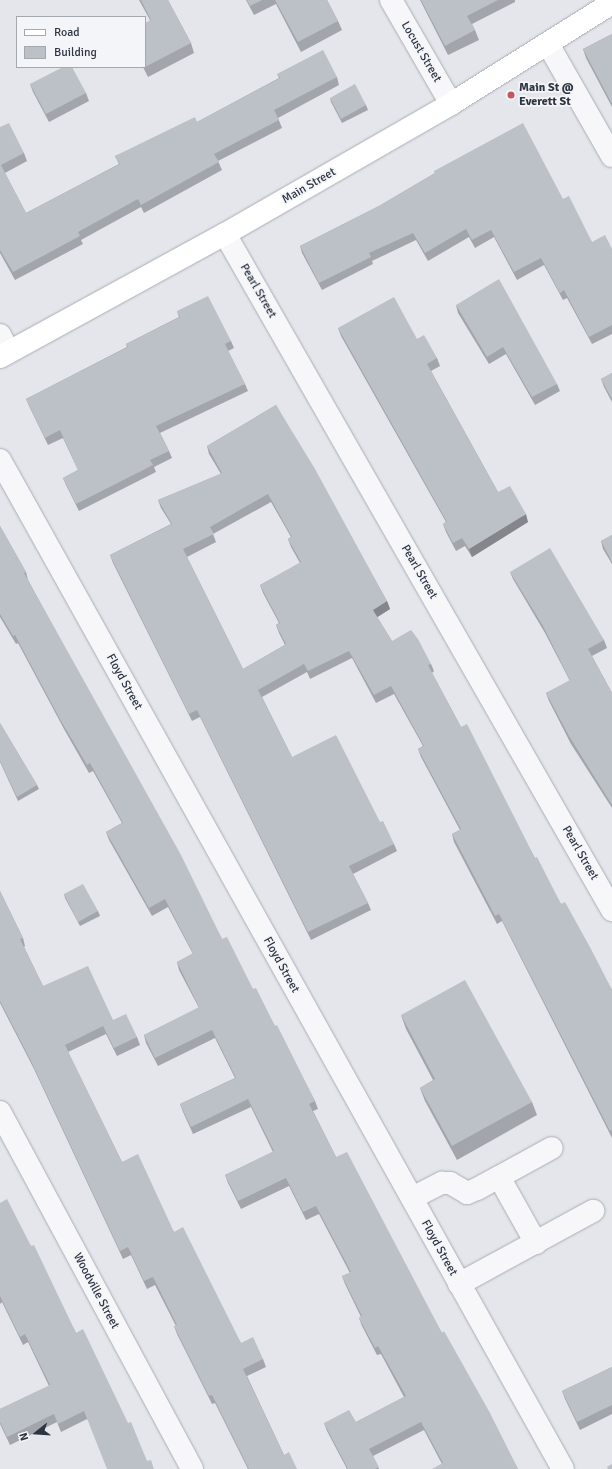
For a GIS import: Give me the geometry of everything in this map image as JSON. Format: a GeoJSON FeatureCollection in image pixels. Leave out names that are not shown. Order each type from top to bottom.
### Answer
{"type":"FeatureCollection","features":[{"type":"Feature","properties":{"kind":"main road","name":"Main Street"},"geometry":{"type":"LineString","coordinates":[[3,348],[226,234],[451,104],[612,3]]}},
{"type":"Feature","properties":{"kind":"street","name":"Locust Street"},"geometry":{"type":"LineString","coordinates":[[391,0],[451,104]]}},
{"type":"Feature","properties":{"kind":"street"},"geometry":{"type":"LineString","coordinates":[[548,44],[612,156]]}},
{"type":"Feature","properties":{"kind":"street","name":"Pearl Street"},"geometry":{"type":"LineString","coordinates":[[226,234],[612,910]]}},
{"type":"Feature","properties":{"kind":"street","name":"Floyd Street"},"geometry":{"type":"LineString","coordinates":[[0,460],[562,1469]]}},
{"type":"Feature","properties":{"kind":"street","name":"Woodville Street"},"geometry":{"type":"LineString","coordinates":[[0,1112],[192,1469]]}},
{"type":"Feature","properties":{"kind":"street"},"geometry":{"type":"LineString","coordinates":[[412,1198],[442,1182],[450,1183],[467,1192],[499,1177],[552,1148]]}},
{"type":"Feature","properties":{"kind":"street"},"geometry":{"type":"LineString","coordinates":[[499,1177],[536,1242]]}},
{"type":"Feature","properties":{"kind":"street"},"geometry":{"type":"LineString","coordinates":[[459,1284],[592,1212]]}},
{"type":"Feature","properties":{"kind":"building"},"geometry":{"type":"Polygon","coordinates":[[[141,0],[168,0],[191,43],[146,66],[146,22],[151,20],[141,0]]]}},
{"type":"Feature","properties":{"kind":"building"},"geometry":{"type":"Polygon","coordinates":[[[247,0],[262,0],[250,6],[247,0]]]}},
{"type":"Feature","properties":{"kind":"building"},"geometry":{"type":"Polygon","coordinates":[[[275,0],[327,0],[338,21],[298,42],[275,0]]]}},
{"type":"Feature","properties":{"kind":"building"},"geometry":{"type":"Polygon","coordinates":[[[421,0],[498,0],[467,16],[475,30],[445,46],[421,0]]]}},
{"type":"Feature","properties":{"kind":"building"},"geometry":{"type":"Polygon","coordinates":[[[612,34],[612,104],[583,49],[612,34]]]}},
{"type":"Feature","properties":{"kind":"building"},"geometry":{"type":"Polygon","coordinates":[[[323,50],[337,77],[274,110],[279,120],[214,154],[219,162],[141,205],[138,199],[78,232],[80,236],[13,272],[0,250],[0,127],[9,123],[24,153],[1,165],[26,213],[120,164],[115,156],[195,117],[197,122],[280,78],[277,74],[323,50]]]}},
{"type":"Feature","properties":{"kind":"building"},"geometry":{"type":"Polygon","coordinates":[[[61,68],[73,68],[86,93],[46,114],[30,84],[61,68]]]}},
{"type":"Feature","properties":{"kind":"building"},"geometry":{"type":"Polygon","coordinates":[[[355,84],[366,105],[341,119],[330,98],[355,84]]]}},
{"type":"Feature","properties":{"kind":"building"},"geometry":{"type":"Polygon","coordinates":[[[523,123],[563,199],[569,196],[592,242],[605,235],[612,249],[612,325],[589,337],[564,290],[560,293],[541,258],[514,272],[491,230],[472,240],[466,229],[425,253],[413,233],[369,253],[371,257],[319,283],[300,246],[379,206],[435,173],[434,171],[523,123]]]}},
{"type":"Feature","properties":{"kind":"building"},"geometry":{"type":"Polygon","coordinates":[[[499,279],[557,384],[532,397],[503,347],[487,357],[456,305],[499,279]]]}},
{"type":"Feature","properties":{"kind":"building"},"geometry":{"type":"Polygon","coordinates":[[[208,296],[231,341],[225,344],[245,384],[156,426],[169,451],[150,460],[153,465],[76,504],[63,478],[78,470],[60,430],[45,438],[26,399],[128,347],[126,344],[180,317],[177,311],[208,296]]]}},
{"type":"Feature","properties":{"kind":"building"},"geometry":{"type":"Polygon","coordinates":[[[394,297],[417,339],[424,335],[437,358],[427,364],[498,492],[510,486],[526,514],[469,549],[462,538],[453,543],[443,524],[447,522],[338,328],[394,297]]]}},
{"type":"Feature","properties":{"kind":"building"},"geometry":{"type":"Polygon","coordinates":[[[612,373],[612,399],[601,379],[612,373]]]}},
{"type":"Feature","properties":{"kind":"building"},"geometry":{"type":"Polygon","coordinates":[[[276,405],[315,469],[387,601],[373,610],[392,641],[411,630],[418,639],[431,664],[428,665],[461,727],[467,724],[535,858],[537,857],[561,904],[565,902],[612,990],[612,1130],[610,1131],[499,914],[495,916],[452,834],[461,829],[418,749],[424,746],[391,686],[374,695],[349,651],[308,671],[304,664],[258,690],[292,757],[336,735],[380,822],[383,821],[394,844],[349,866],[368,903],[308,932],[197,710],[189,714],[110,555],[172,524],[158,500],[222,473],[207,446],[276,405]],[[268,494],[210,527],[214,534],[183,549],[243,669],[286,644],[276,625],[280,623],[260,585],[301,562],[288,539],[292,537],[268,494]]]}},
{"type":"Feature","properties":{"kind":"building"},"geometry":{"type":"Polygon","coordinates":[[[0,526],[26,572],[24,573],[181,855],[222,939],[227,937],[253,989],[256,988],[275,1026],[277,1025],[315,1101],[309,1104],[336,1157],[347,1152],[442,1333],[444,1331],[490,1413],[518,1469],[432,1469],[443,1463],[421,1422],[369,1449],[379,1467],[375,1469],[348,1469],[324,1423],[349,1410],[356,1422],[406,1396],[378,1346],[375,1348],[359,1318],[362,1316],[342,1276],[351,1272],[316,1206],[303,1212],[286,1178],[238,1201],[225,1175],[274,1151],[248,1099],[191,1127],[180,1104],[236,1078],[212,1030],[155,1058],[144,1035],[199,1007],[177,962],[193,953],[165,899],[149,908],[106,832],[123,823],[90,763],[87,765],[61,721],[15,635],[13,636],[0,614],[0,526]]]}},
{"type":"Feature","properties":{"kind":"building"},"geometry":{"type":"Polygon","coordinates":[[[612,535],[612,562],[601,541],[612,535]]]}},
{"type":"Feature","properties":{"kind":"building"},"geometry":{"type":"Polygon","coordinates":[[[550,548],[604,640],[588,649],[612,693],[612,805],[569,736],[546,693],[570,680],[543,626],[510,572],[550,548]]]}},
{"type":"Feature","properties":{"kind":"building"},"geometry":{"type":"Polygon","coordinates":[[[0,723],[37,785],[17,797],[0,761],[0,723]]]}},
{"type":"Feature","properties":{"kind":"building"},"geometry":{"type":"Polygon","coordinates":[[[83,884],[98,911],[78,922],[64,894],[83,884]]]}},
{"type":"Feature","properties":{"kind":"building"},"geometry":{"type":"Polygon","coordinates":[[[0,891],[23,938],[20,939],[43,986],[88,966],[113,1020],[126,1014],[137,1037],[114,1048],[103,1026],[65,1045],[122,1162],[138,1154],[174,1232],[183,1227],[241,1343],[253,1337],[263,1359],[243,1369],[284,1455],[289,1452],[297,1469],[249,1469],[212,1395],[209,1396],[174,1326],[177,1325],[153,1277],[144,1281],[128,1247],[120,1251],[31,1061],[0,1001],[0,891]]]}},
{"type":"Feature","properties":{"kind":"building"},"geometry":{"type":"Polygon","coordinates":[[[465,980],[532,1102],[452,1146],[420,1088],[435,1079],[401,1015],[465,980]]]}},
{"type":"Feature","properties":{"kind":"building"},"geometry":{"type":"Polygon","coordinates":[[[7,1199],[31,1246],[34,1245],[76,1333],[83,1329],[128,1423],[131,1422],[147,1461],[151,1460],[154,1469],[107,1469],[84,1411],[58,1424],[54,1414],[7,1437],[0,1422],[0,1409],[50,1385],[25,1334],[20,1337],[0,1296],[0,1203],[7,1199]]]}},
{"type":"Feature","properties":{"kind":"building"},"geometry":{"type":"Polygon","coordinates":[[[612,1367],[612,1405],[577,1422],[562,1391],[612,1367]]]}},
{"type":"Feature","properties":{"kind":"building"},"geometry":{"type":"Polygon","coordinates":[[[612,1464],[612,1469],[608,1469],[607,1467],[612,1464]]]}},
{"type":"Feature","properties":{"kind":"place","name":"Main St @ Everett St"},"geometry":{"type":"Point","coordinates":[511,95]}}]}
